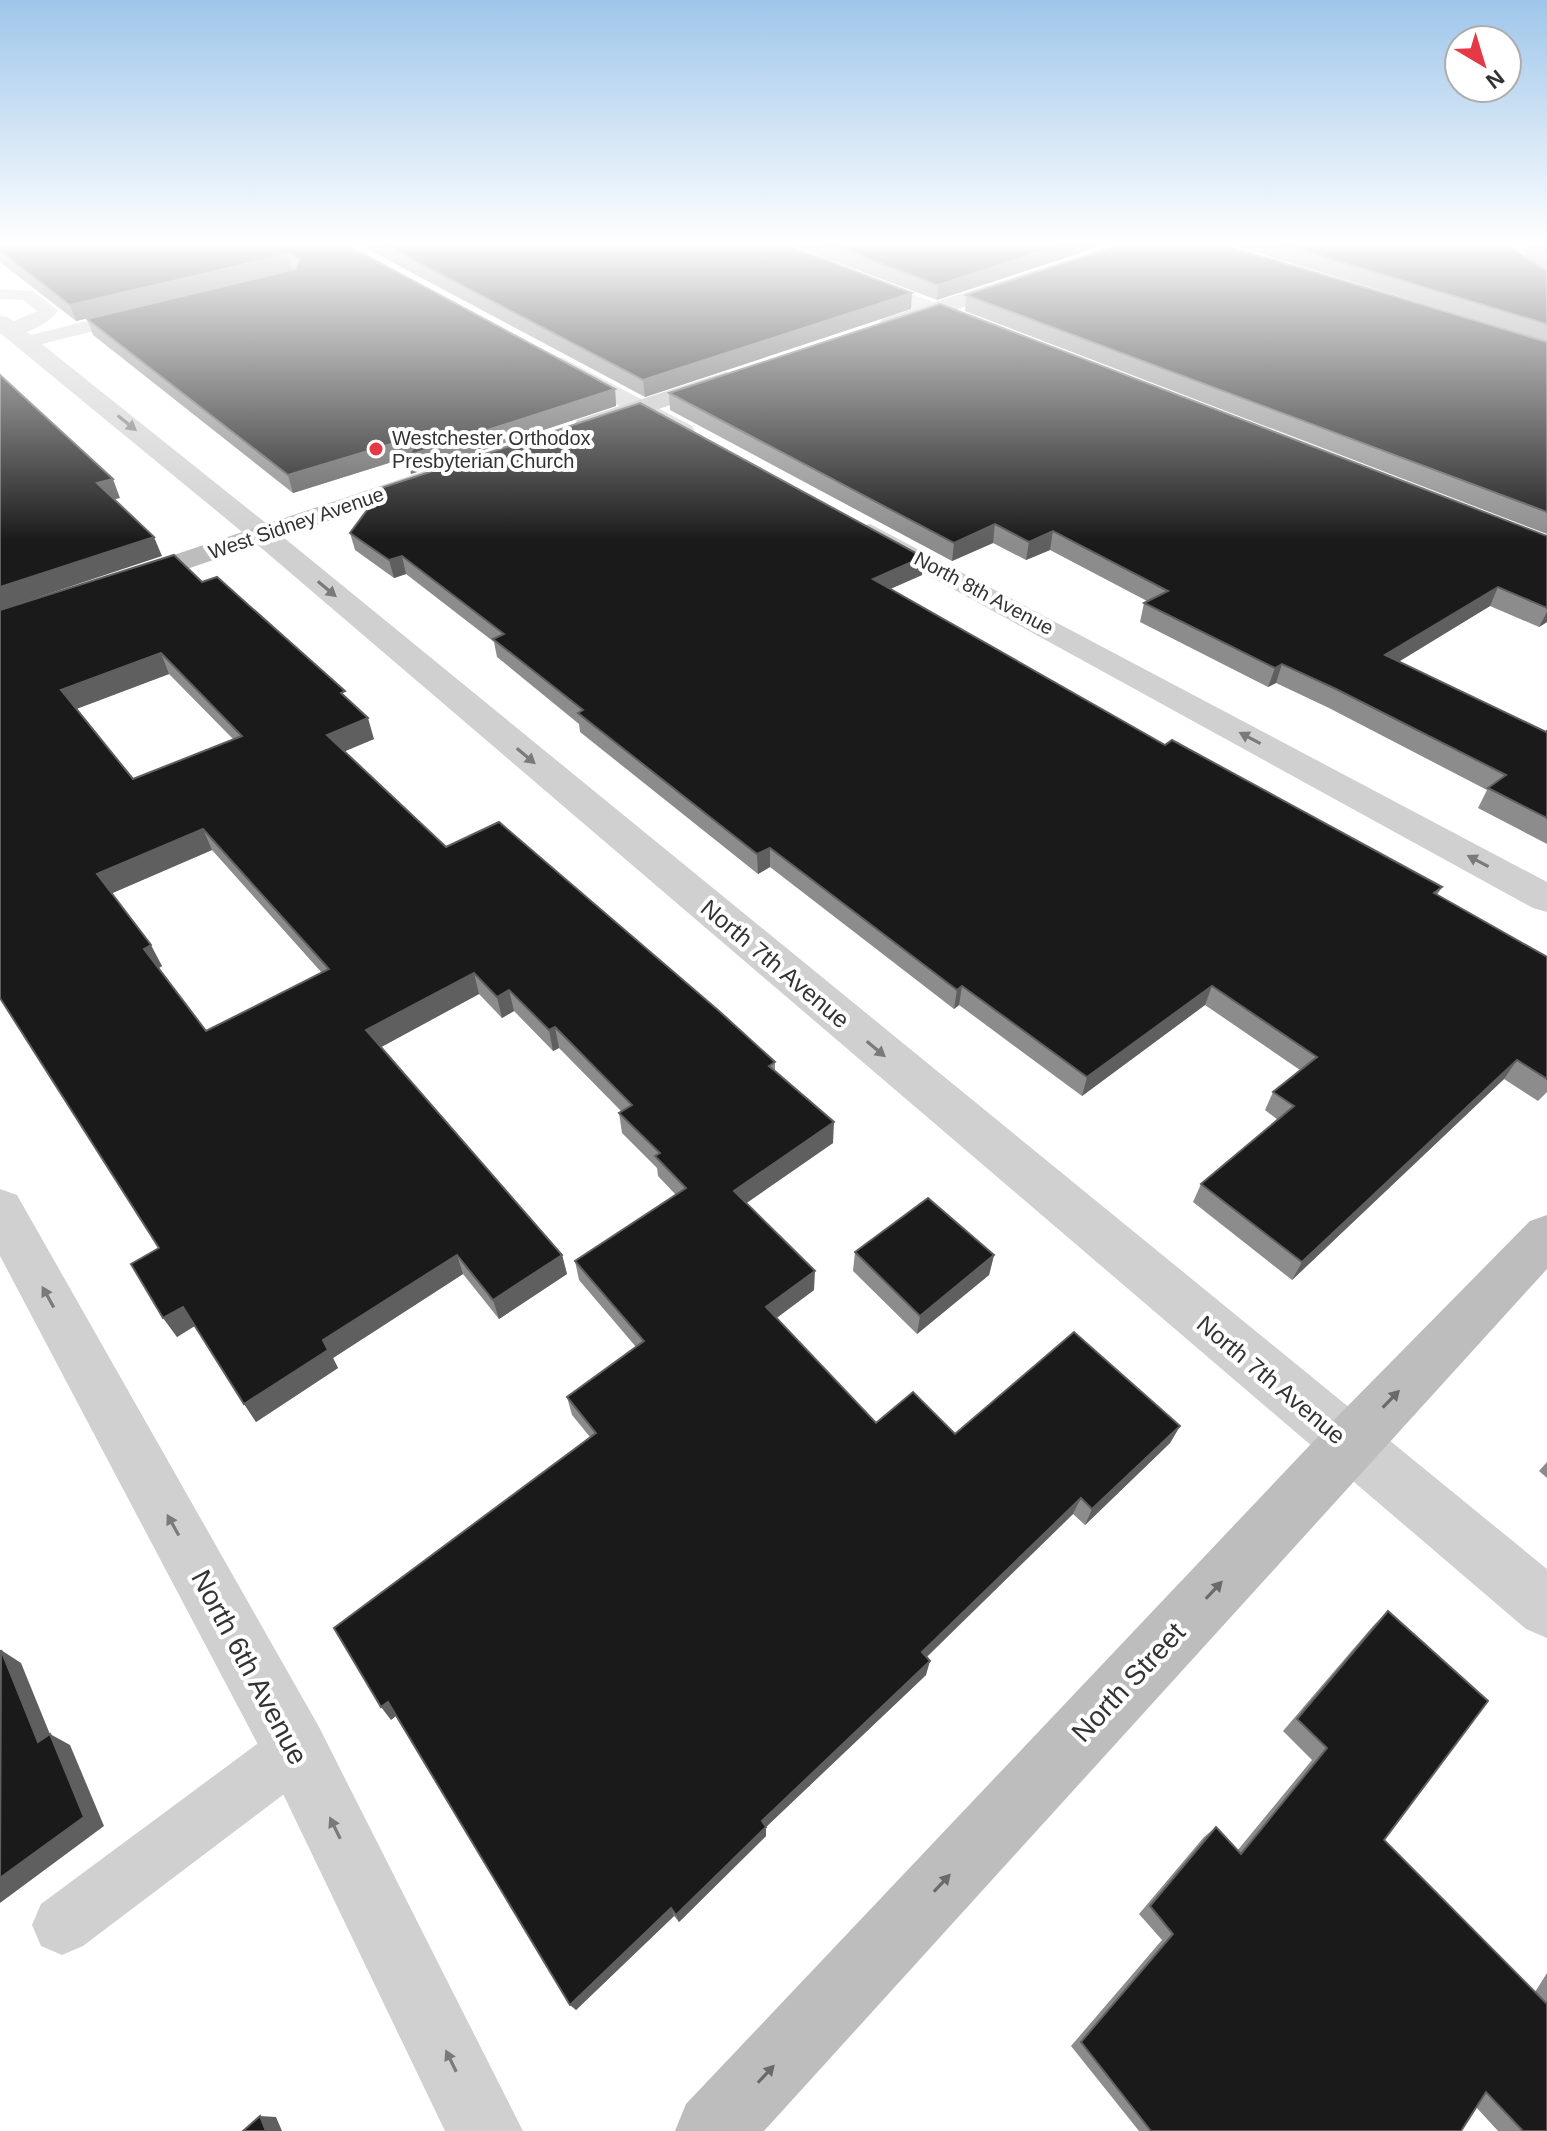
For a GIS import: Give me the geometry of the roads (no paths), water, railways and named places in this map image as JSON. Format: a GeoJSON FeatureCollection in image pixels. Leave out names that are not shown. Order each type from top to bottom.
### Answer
{"type":"FeatureCollection","features":[{"type":"Feature","properties":{"kind":"street","name":"North 7th Avenue"},"geometry":{"type":"LineString","coordinates":[[36,342],[1348,1445],[1547,1608]]}},
{"type":"Feature","properties":{"kind":"street"},"geometry":{"type":"LineString","coordinates":[[531,348],[710,445]]}},
{"type":"Feature","properties":{"kind":"street"},"geometry":{"type":"LineString","coordinates":[[564,432],[742,373]]}},
{"type":"Feature","properties":{"kind":"street","name":"West Sidney Avenue"},"geometry":{"type":"LineString","coordinates":[[102,588],[458,468]]}},
{"type":"Feature","properties":{"kind":"street","name":"North 8th Avenue"},"geometry":{"type":"LineString","coordinates":[[849,521],[1547,899]]}},
{"type":"Feature","properties":{"kind":"street","name":"North 6th Avenue"},"geometry":{"type":"LineString","coordinates":[[0,1209],[296,1750],[485,2131]]}},
{"type":"Feature","properties":{"kind":"street","name":"North Street"},"geometry":{"type":"LineString","coordinates":[[713,2131],[1348,1445],[1547,1236]]}},
{"type":"Feature","properties":{"kind":"lane"},"geometry":{"type":"LineString","coordinates":[[62,1925],[296,1750]]}},
{"type":"Feature","properties":{"kind":"place","name":"Westchester Orthodox Presbyterian Church"},"geometry":{"type":"Point","coordinates":[376,449]}}]}
